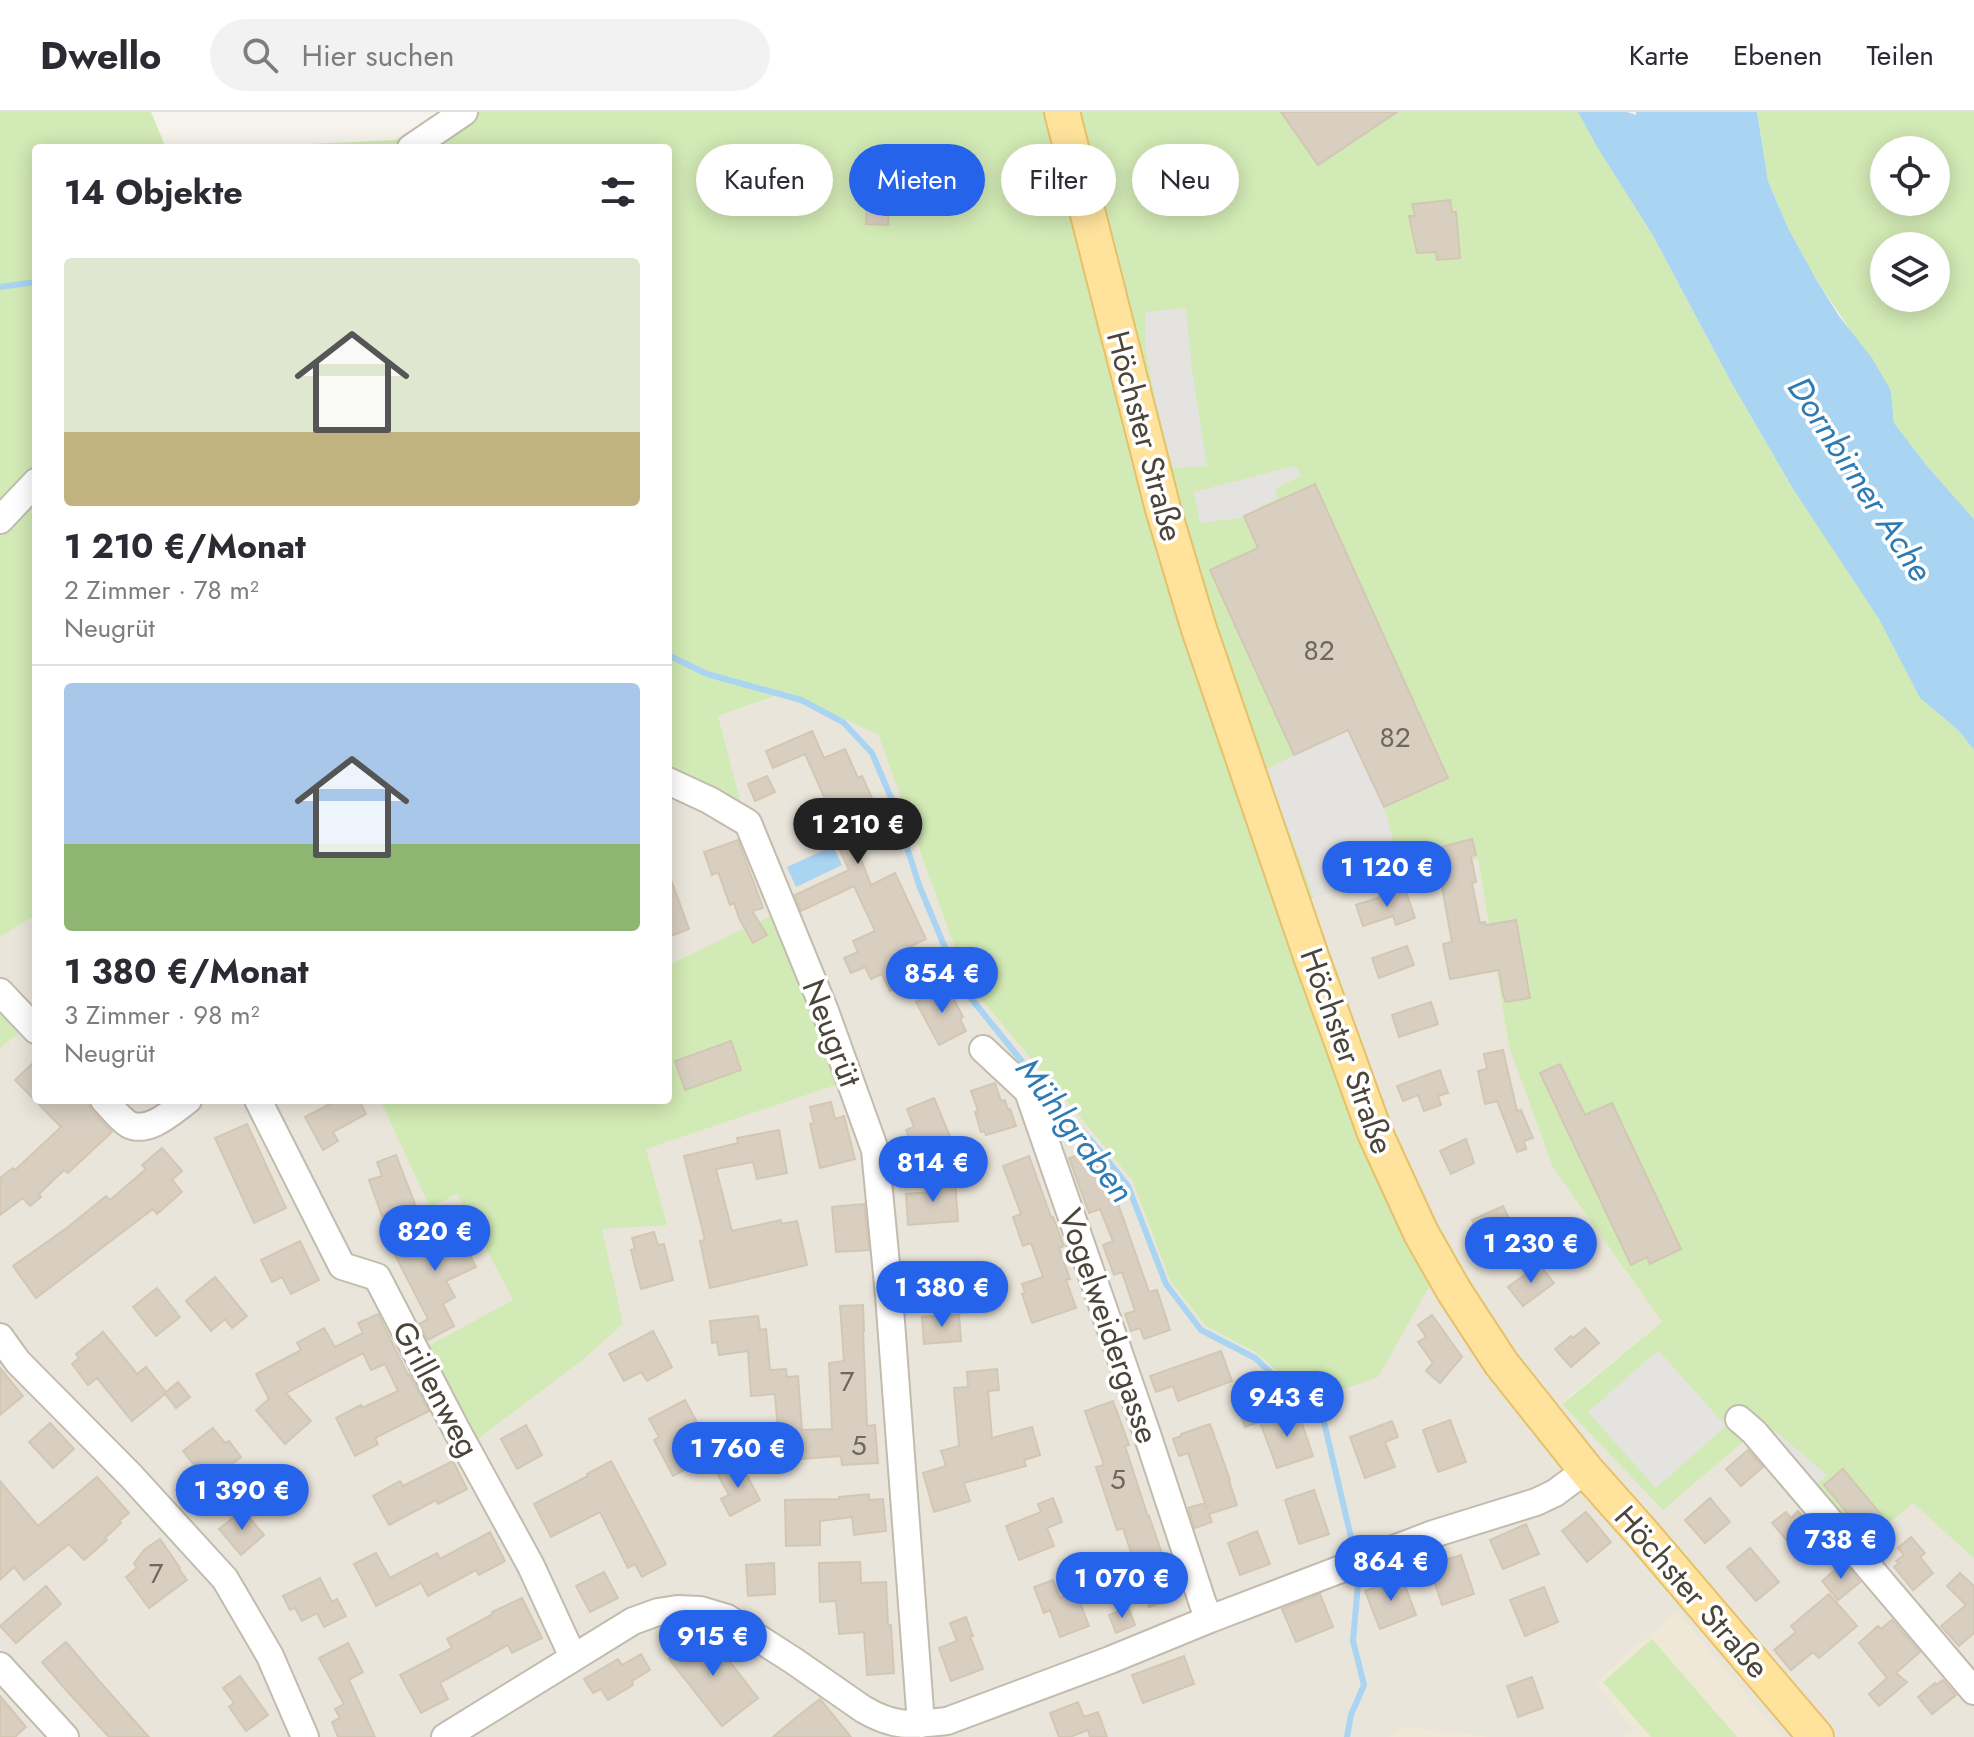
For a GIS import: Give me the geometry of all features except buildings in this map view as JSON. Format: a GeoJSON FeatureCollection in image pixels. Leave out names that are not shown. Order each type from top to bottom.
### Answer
{"type":"FeatureCollection","features":[{"type":"Feature","properties":{"kind":"main road","name":"Höchster Straße"},"geometry":{"type":"LineString","coordinates":[[1062,112],[1163,509],[1198,626],[1375,1133],[1421,1233],[1501,1363],[1586,1470],[1816,1737]]}},
{"type":"Feature","properties":{"kind":"street"},"geometry":{"type":"LineString","coordinates":[[417,144],[464,112]]}},
{"type":"Feature","properties":{"kind":"street"},"geometry":{"type":"LineString","coordinates":[[0,520],[32,486]]}},
{"type":"Feature","properties":{"kind":"street","name":"Neugrüt"},"geometry":{"type":"LineString","coordinates":[[672,783],[748,823],[825,1011],[875,1150],[890,1310],[903,1728]]}},
{"type":"Feature","properties":{"kind":"street"},"geometry":{"type":"LineString","coordinates":[[0,992],[32,1026]]}},
{"type":"Feature","properties":{"kind":"street","name":"Vogelweidergasse"},"geometry":{"type":"LineString","coordinates":[[983,1049],[1028,1091],[1210,1619]]}},
{"type":"Feature","properties":{"kind":"street"},"geometry":{"type":"LineString","coordinates":[[108,1104],[129,1125],[142,1126],[157,1122],[182,1104]]}},
{"type":"Feature","properties":{"kind":"street","name":"Grillenweg"},"geometry":{"type":"LineString","coordinates":[[260,1104],[342,1266],[377,1277],[531,1566],[573,1657]]}},
{"type":"Feature","properties":{"kind":"street"},"geometry":{"type":"LineString","coordinates":[[0,1337],[18,1362],[131,1476],[225,1579],[270,1656],[305,1737]]}},
{"type":"Feature","properties":{"kind":"street"},"geometry":{"type":"LineString","coordinates":[[1739,1419],[1754,1432],[1974,1691]]}},
{"type":"Feature","properties":{"kind":"street"},"geometry":{"type":"LineString","coordinates":[[445,1737],[633,1621],[677,1609],[700,1610],[727,1618],[882,1720],[903,1728],[947,1721],[1433,1534],[1536,1502],[1555,1493],[1586,1470]]}},
{"type":"Feature","properties":{"kind":"street"},"geometry":{"type":"LineString","coordinates":[[0,1666],[65,1737]]}},
{"type":"Feature","properties":{"kind":"shaded area"},"geometry":{"type":"Polygon","coordinates":[[[1186,308],[1207,466],[1173,468],[1145,345],[1145,312],[1186,308]]]}},
{"type":"Feature","properties":{"kind":"shaded area"},"geometry":{"type":"Polygon","coordinates":[[[1294,466],[1302,475],[1276,489],[1277,498],[1240,518],[1200,523],[1194,492],[1294,466]]]}},
{"type":"Feature","properties":{"kind":"shaded area"},"geometry":{"type":"Polygon","coordinates":[[[787,692],[878,733],[967,982],[1132,1180],[1170,1281],[1206,1326],[1255,1352],[1312,1400],[1284,924],[1314,898],[1478,857],[1509,1047],[1553,1168],[1662,1322],[1562,1403],[1751,1435],[1913,1503],[1974,1559],[1974,1737],[0,1737],[0,1048],[25,1029],[0,1002],[0,937],[32,917],[32,1104],[382,1104],[430,1208],[457,1194],[513,1300],[467,1446],[602,1229],[645,1149],[847,1081],[779,913],[672,963],[672,773],[718,716],[787,692]]]}},
{"type":"Feature","properties":{"kind":"shaded area"},"geometry":{"type":"Polygon","coordinates":[[[1349,730],[1384,807],[1403,875],[1314,898],[1266,770],[1349,730]]]}},
{"type":"Feature","properties":{"kind":"shaded area"},"geometry":{"type":"Polygon","coordinates":[[[1658,1350],[1726,1426],[1656,1488],[1588,1412],[1658,1350]]]}},
{"type":"Feature","properties":{"kind":"shaded area"},"geometry":{"type":"Polygon","coordinates":[[[1775,1431],[1827,1475],[1812,1488],[1768,1435],[1775,1431]]]}},
{"type":"Feature","properties":{"kind":"shaded area"},"geometry":{"type":"Polygon","coordinates":[[[1677,1611],[1782,1737],[1624,1737],[1635,1731],[1595,1683],[1677,1611]]]}},
{"type":"Feature","properties":{"kind":"shaded area"},"geometry":{"type":"Polygon","coordinates":[[[1403,1727],[1492,1737],[1388,1737],[1403,1727]]]}},
{"type":"Feature","properties":{"kind":"green space"},"geometry":{"type":"Polygon","coordinates":[[[0,112],[151,112],[164,144],[32,144],[32,917],[0,937],[0,112]]]}},
{"type":"Feature","properties":{"kind":"green space"},"geometry":{"type":"Polygon","coordinates":[[[451,112],[1578,112],[1652,234],[1731,382],[1793,489],[1879,618],[1920,698],[1958,730],[1974,750],[1974,1559],[1913,1503],[1858,1549],[1751,1435],[1663,1510],[1562,1404],[1662,1322],[1553,1168],[1509,1047],[1478,858],[1314,897],[1284,924],[1434,1278],[1378,1377],[1312,1400],[1255,1352],[1206,1326],[1170,1281],[1132,1180],[967,982],[878,734],[786,692],[718,716],[745,819],[672,780],[672,144],[310,144],[395,140],[451,112]]]}},
{"type":"Feature","properties":{"kind":"green space"},"geometry":{"type":"Polygon","coordinates":[[[1757,112],[1974,112],[1974,519],[1894,423],[1891,391],[1816,279],[1788,228],[1768,181],[1757,112]]]}},
{"type":"Feature","properties":{"kind":"green space"},"geometry":{"type":"Polygon","coordinates":[[[779,912],[845,1082],[646,1149],[667,1225],[602,1229],[623,1324],[581,1361],[467,1447],[417,1352],[513,1300],[457,1194],[430,1208],[382,1104],[672,1104],[672,963],[779,912]]]}},
{"type":"Feature","properties":{"kind":"green space"},"geometry":{"type":"Polygon","coordinates":[[[0,1002],[25,1029],[0,1048],[0,1002]]]}},
{"type":"Feature","properties":{"kind":"green space"},"geometry":{"type":"Polygon","coordinates":[[[1652,1639],[1737,1737],[1651,1737],[1603,1682],[1652,1639]]]}},
{"type":"Feature","properties":{"kind":"water","name":"Dornbirner Ache"},"geometry":{"type":"Polygon","coordinates":[[[1578,112],[1627,112],[1636,115],[1636,112],[1757,112],[1768,181],[1788,228],[1839,316],[1872,358],[1891,391],[1894,423],[1974,519],[1974,750],[1958,730],[1920,698],[1879,619],[1793,489],[1731,382],[1652,234],[1578,112]]]}},
{"type":"Feature","properties":{"kind":"water"},"geometry":{"type":"Polygon","coordinates":[[[833,846],[842,865],[796,887],[787,867],[833,846]]]}},
{"type":"Feature","properties":{"kind":"waterway","name":"Mühlgraben"},"geometry":{"type":"LineString","coordinates":[[0,287],[32,283]]}},
{"type":"Feature","properties":{"kind":"waterway","name":"Mühlgraben"},"geometry":{"type":"LineString","coordinates":[[672,657],[707,674],[801,700],[843,722],[872,753],[892,800],[919,885],[961,986],[1128,1186],[1166,1284],[1201,1330],[1255,1358],[1324,1422],[1353,1546]]}},
{"type":"Feature","properties":{"kind":"waterway","name":"Mühlgraben"},"geometry":{"type":"LineString","coordinates":[[1347,1737],[1351,1715],[1364,1685],[1353,1641],[1358,1584]]}}]}
